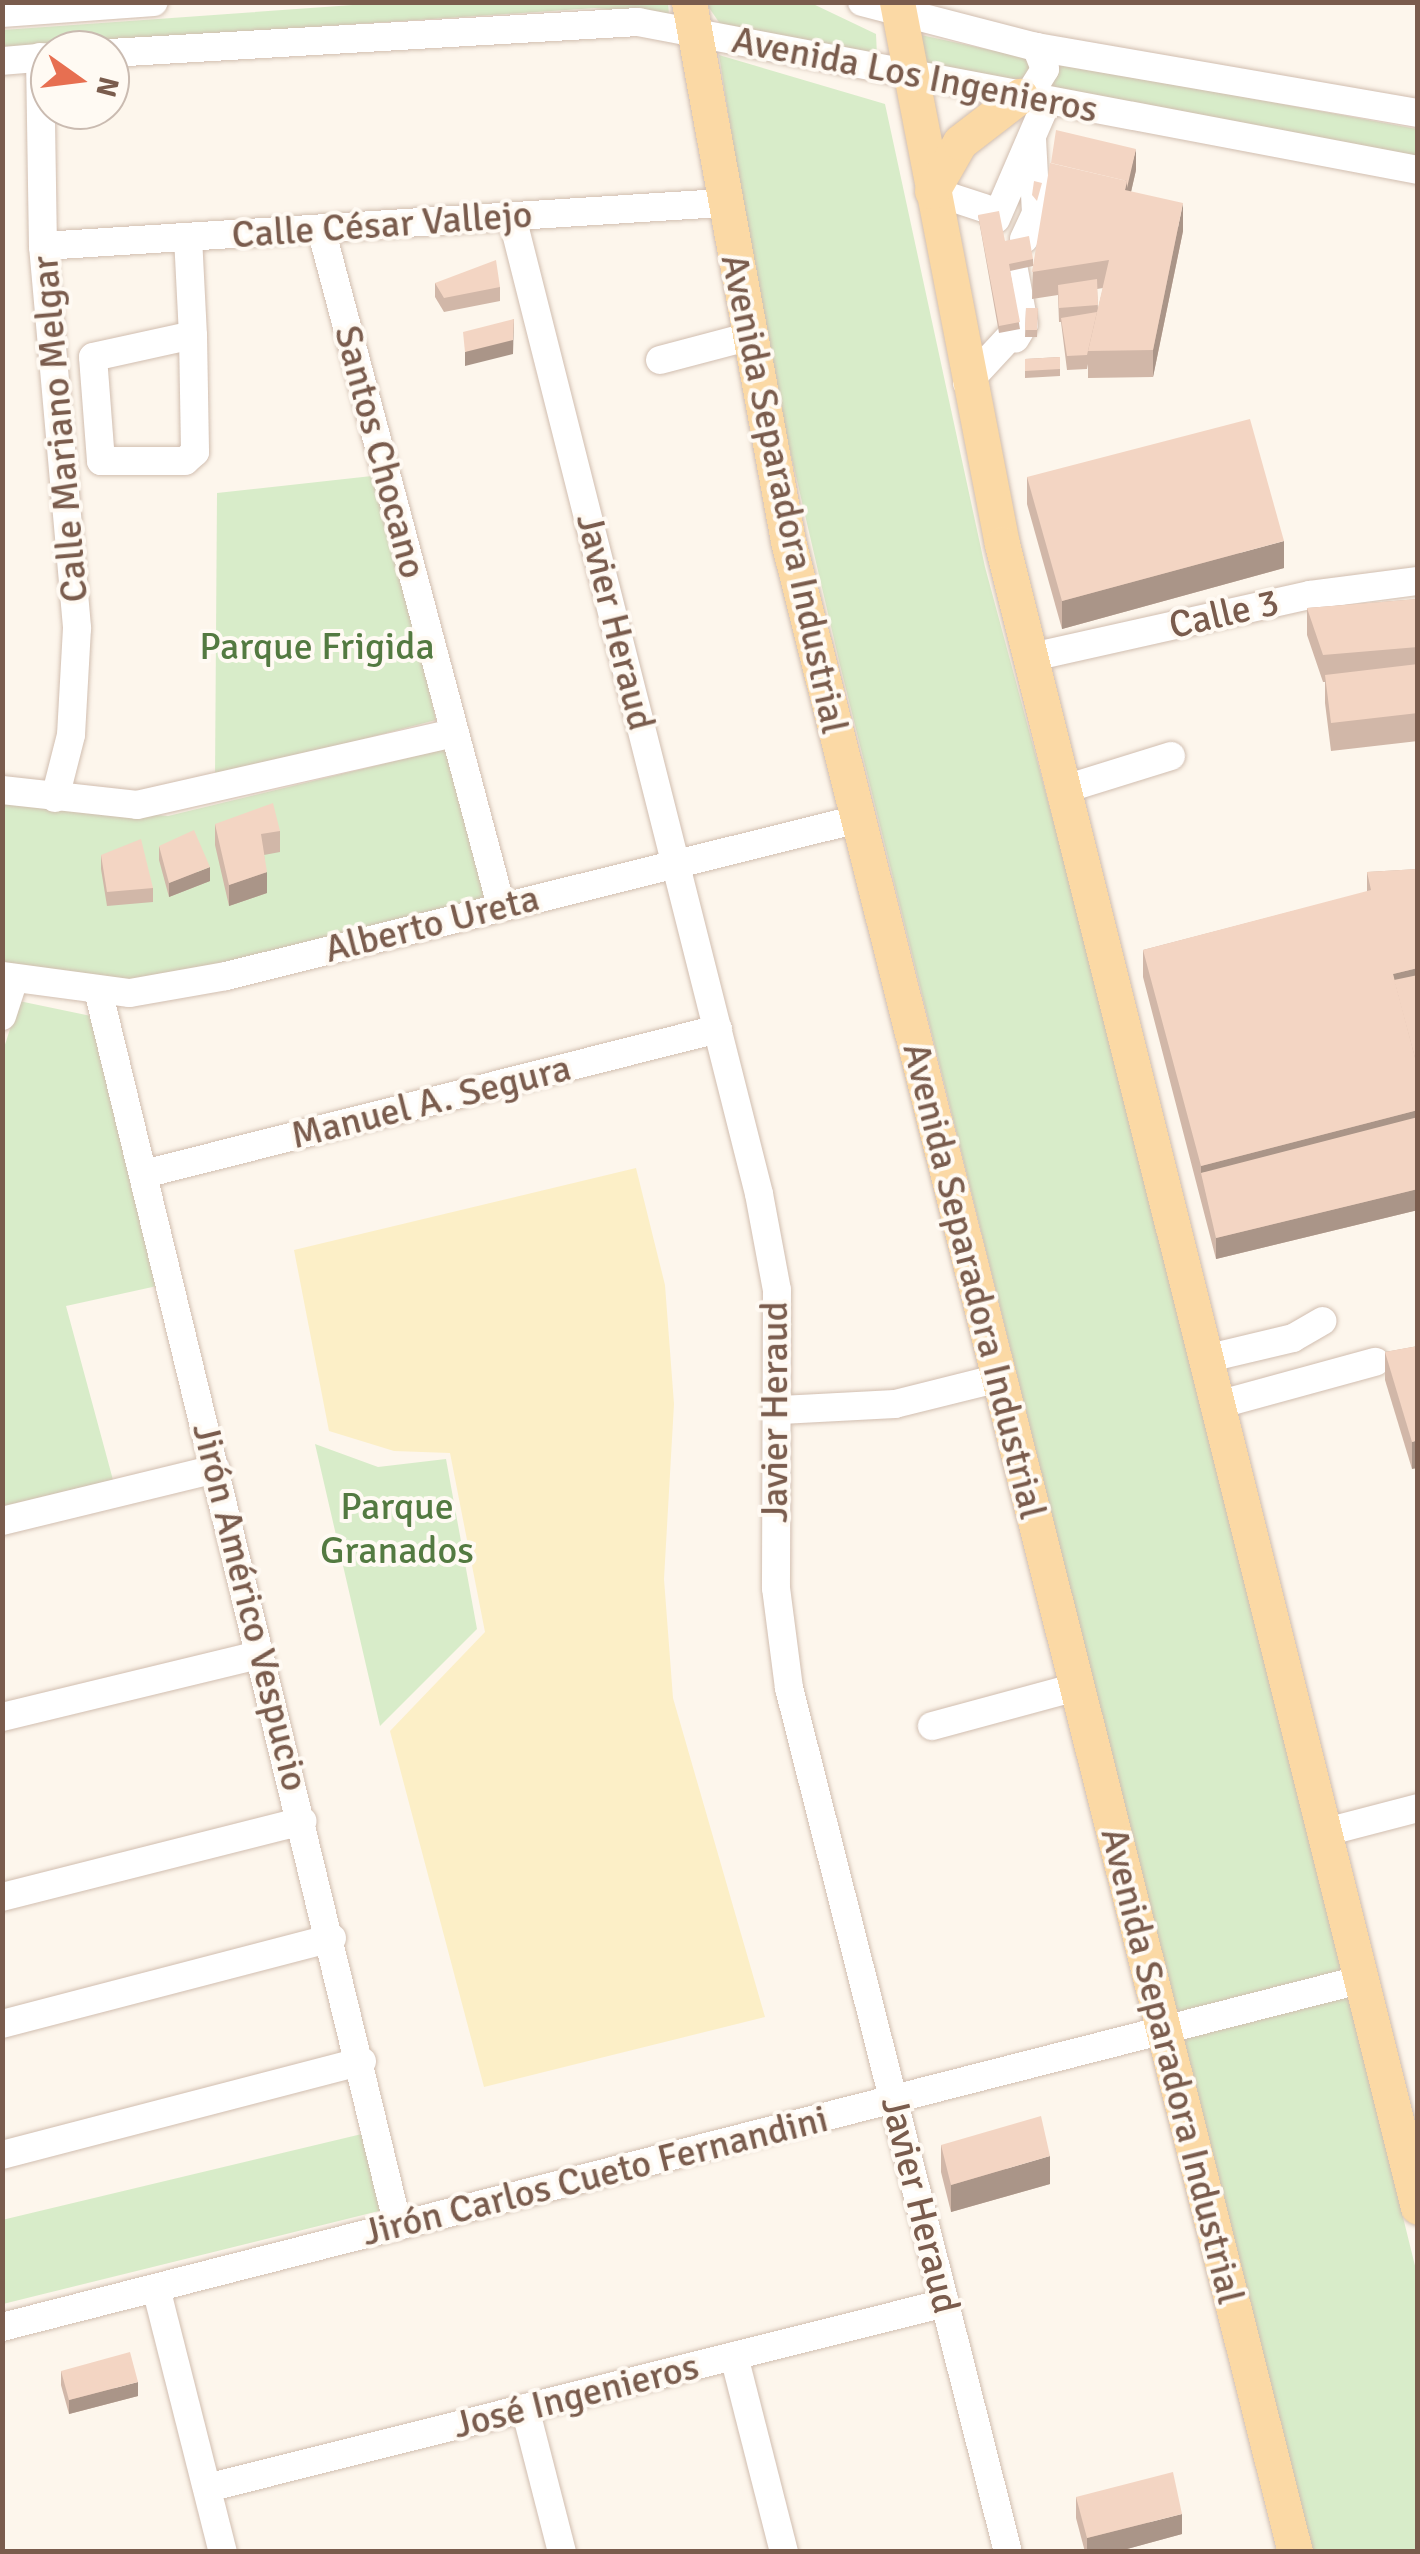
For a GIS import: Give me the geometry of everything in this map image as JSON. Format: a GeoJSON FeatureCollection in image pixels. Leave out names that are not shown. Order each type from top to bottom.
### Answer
{"type":"FeatureCollection","features":[{"type":"Feature","properties":{"kind":"main road"},"geometry":{"type":"LineString","coordinates":[[899,10],[967,383],[1362,1979],[1406,2116],[1418,2207]]}},
{"type":"Feature","properties":{"kind":"main road","name":"Avenida Separadora Industrial"},"geometry":{"type":"LineString","coordinates":[[691,16],[747,336],[858,819],[1295,2552]]}},
{"type":"Feature","properties":{"kind":"main road"},"geometry":{"type":"LineString","coordinates":[[932,191],[960,142],[1031,98]]}},
{"type":"Feature","properties":{"kind":"street"},"geometry":{"type":"LineString","coordinates":[[2,13],[154,2]]}},
{"type":"Feature","properties":{"kind":"street","name":"Avenida Los Ingenieros"},"geometry":{"type":"LineString","coordinates":[[862,2],[1036,47],[1418,114]]}},
{"type":"Feature","properties":{"kind":"street","name":"Avenida Los Ingenieros"},"geometry":{"type":"LineString","coordinates":[[130,51],[691,16],[911,78],[1418,170]]}},
{"type":"Feature","properties":{"kind":"street"},"geometry":{"type":"LineString","coordinates":[[1020,260],[1036,213],[1031,98],[1043,80],[1036,47]]}},
{"type":"Feature","properties":{"kind":"street"},"geometry":{"type":"LineString","coordinates":[[2,61],[30,58]]}},
{"type":"Feature","properties":{"kind":"street","name":"Calle Mariano Melgar"},"geometry":{"type":"LineString","coordinates":[[44,130],[43,246],[77,628],[71,735],[55,798]]}},
{"type":"Feature","properties":{"kind":"street"},"geometry":{"type":"LineString","coordinates":[[993,209],[1021,166],[1032,138]]}},
{"type":"Feature","properties":{"kind":"street"},"geometry":{"type":"LineString","coordinates":[[967,383],[1009,337],[1024,328],[1021,166]]}},
{"type":"Feature","properties":{"kind":"street"},"geometry":{"type":"LineString","coordinates":[[932,191],[993,209],[1020,260]]}},
{"type":"Feature","properties":{"kind":"street","name":"Calle César Vallejo"},"geometry":{"type":"LineString","coordinates":[[43,246],[721,203]]}},
{"type":"Feature","properties":{"kind":"street","name":"Javier Heraud"},"geometry":{"type":"LineString","coordinates":[[512,217],[677,862],[776,1290],[781,1410],[776,1588],[788,1688],[1008,2552]]}},
{"type":"Feature","properties":{"kind":"street","name":"Santos Chocano"},"geometry":{"type":"LineString","coordinates":[[320,229],[500,906]]}},
{"type":"Feature","properties":{"kind":"street"},"geometry":{"type":"LineString","coordinates":[[188,237],[192,335],[195,452],[185,461],[101,461],[93,357],[192,335]]}},
{"type":"Feature","properties":{"kind":"street"},"geometry":{"type":"LineString","coordinates":[[660,360],[747,336]]}},
{"type":"Feature","properties":{"kind":"street","name":"Calle 3"},"geometry":{"type":"LineString","coordinates":[[1032,657],[1310,594],[1418,581]]}},
{"type":"Feature","properties":{"kind":"street"},"geometry":{"type":"LineString","coordinates":[[2,790],[137,805],[201,795],[455,733]]}},
{"type":"Feature","properties":{"kind":"street"},"geometry":{"type":"LineString","coordinates":[[1065,789],[1170,756]]}},
{"type":"Feature","properties":{"kind":"street","name":"Alberto Ureta"},"geometry":{"type":"LineString","coordinates":[[8,977],[98,990],[226,976],[858,819]]}},
{"type":"Feature","properties":{"kind":"street"},"geometry":{"type":"LineString","coordinates":[[2,1016],[8,977]]}},
{"type":"Feature","properties":{"kind":"street","name":"Jirón Américo Vespucio"},"geometry":{"type":"LineString","coordinates":[[98,990],[362,2061],[398,2226]]}},
{"type":"Feature","properties":{"kind":"street","name":"Manuel A. Segura"},"geometry":{"type":"LineString","coordinates":[[144,1174],[718,1029]]}},
{"type":"Feature","properties":{"kind":"street"},"geometry":{"type":"LineString","coordinates":[[1209,1358],[1293,1338],[1323,1321]]}},
{"type":"Feature","properties":{"kind":"street"},"geometry":{"type":"LineString","coordinates":[[1220,1404],[1375,1362]]}},
{"type":"Feature","properties":{"kind":"street"},"geometry":{"type":"LineString","coordinates":[[781,1410],[895,1404],[999,1378]]}},
{"type":"Feature","properties":{"kind":"street"},"geometry":{"type":"LineString","coordinates":[[2,1521],[216,1468]]}},
{"type":"Feature","properties":{"kind":"street"},"geometry":{"type":"LineString","coordinates":[[2,1716],[259,1654]]}},
{"type":"Feature","properties":{"kind":"street"},"geometry":{"type":"LineString","coordinates":[[932,1726],[1077,1686]]}},
{"type":"Feature","properties":{"kind":"street"},"geometry":{"type":"LineString","coordinates":[[1326,1832],[1418,1808]]}},
{"type":"Feature","properties":{"kind":"street"},"geometry":{"type":"LineString","coordinates":[[2,1896],[303,1822]]}},
{"type":"Feature","properties":{"kind":"street"},"geometry":{"type":"LineString","coordinates":[[2,2024],[332,1938]]}},
{"type":"Feature","properties":{"kind":"street","name":"Jirón Carlos Cueto Fernandini"},"geometry":{"type":"LineString","coordinates":[[2,2327],[1362,1979]]}},
{"type":"Feature","properties":{"kind":"street"},"geometry":{"type":"LineString","coordinates":[[2,2154],[362,2061]]}},
{"type":"Feature","properties":{"kind":"street"},"geometry":{"type":"LineString","coordinates":[[156,2288],[223,2552]]}},
{"type":"Feature","properties":{"kind":"street","name":"José Ingenieros"},"geometry":{"type":"LineString","coordinates":[[208,2488],[945,2303]]}},
{"type":"Feature","properties":{"kind":"street"},"geometry":{"type":"LineString","coordinates":[[734,2356],[784,2552]]}},
{"type":"Feature","properties":{"kind":"street"},"geometry":{"type":"LineString","coordinates":[[525,2408],[562,2552]]}},
{"type":"Feature","properties":{"kind":"green space"},"geometry":{"type":"Polygon","coordinates":[[[668,2],[669,14],[595,8],[130,39],[130,30],[30,30],[30,46],[3,48],[3,30],[381,3],[668,2]]]}},
{"type":"Feature","properties":{"kind":"green space"},"geometry":{"type":"Polygon","coordinates":[[[705,2],[811,3],[876,34],[877,56],[723,28],[705,2]]]}},
{"type":"Feature","properties":{"kind":"green space"},"geometry":{"type":"Polygon","coordinates":[[[921,35],[1036,60],[1030,87],[927,67],[921,35]]]}},
{"type":"Feature","properties":{"kind":"green space"},"geometry":{"type":"Polygon","coordinates":[[[719,55],[885,104],[985,567],[1122,1076],[1417,2274],[1417,2551],[1310,2551],[840,665],[764,339],[719,55]]]}},
{"type":"Feature","properties":{"kind":"green space"},"geometry":{"type":"Polygon","coordinates":[[[1050,61],[1417,129],[1417,157],[1042,91],[1050,61]]]}},
{"type":"Feature","properties":{"kind":"green space","name":"Parque Frigida"},"geometry":{"type":"Polygon","coordinates":[[[381,475],[436,720],[215,778],[217,493],[381,475]]]}},
{"type":"Feature","properties":{"kind":"green space"},"geometry":{"type":"Polygon","coordinates":[[[449,748],[489,898],[227,965],[121,981],[3,963],[3,802],[168,816],[449,748]]]}},
{"type":"Feature","properties":{"kind":"green space"},"geometry":{"type":"Polygon","coordinates":[[[19,1001],[91,1016],[157,1286],[66,1306],[113,1480],[3,1506],[2,1054],[19,1001]]]}},
{"type":"Feature","properties":{"kind":"green space","name":"Parque Granados"},"geometry":{"type":"Polygon","coordinates":[[[315,1444],[378,1467],[446,1459],[477,1629],[380,1726],[315,1444]]]}},
{"type":"Feature","properties":{"kind":"green space"},"geometry":{"type":"Polygon","coordinates":[[[366,2133],[383,2210],[3,2304],[2,2220],[366,2133]]]}},
{"type":"Feature","properties":{"kind":"sand"},"geometry":{"type":"Polygon","coordinates":[[[636,1168],[665,1285],[674,1404],[664,1579],[673,1698],[765,2017],[484,2087],[390,1731],[485,1632],[450,1453],[394,1451],[329,1431],[294,1250],[636,1168]]]}},
{"type":"Feature","properties":{"kind":"building"},"geometry":{"type":"Polygon","coordinates":[[[1056,130],[1136,149],[1127,188],[1127,181],[1051,163],[1056,130]]]}},
{"type":"Feature","properties":{"kind":"building"},"geometry":{"type":"Polygon","coordinates":[[[1050,163],[1127,181],[1125,190],[1183,203],[1153,350],[1088,351],[1109,260],[1032,272],[1050,163]]]}},
{"type":"Feature","properties":{"kind":"building"},"geometry":{"type":"Polygon","coordinates":[[[1034,181],[1042,183],[1037,201],[1032,195],[1034,181]]]}},
{"type":"Feature","properties":{"kind":"building"},"geometry":{"type":"Polygon","coordinates":[[[999,211],[1005,241],[1029,236],[1033,259],[1009,264],[1020,322],[999,326],[978,215],[999,211]]]}},
{"type":"Feature","properties":{"kind":"building"},"geometry":{"type":"Polygon","coordinates":[[[496,260],[500,287],[444,298],[435,283],[496,260]]]}},
{"type":"Feature","properties":{"kind":"building"},"geometry":{"type":"Polygon","coordinates":[[[1097,279],[1098,305],[1059,308],[1058,285],[1097,279]]]}},
{"type":"Feature","properties":{"kind":"building"},"geometry":{"type":"Polygon","coordinates":[[[1026,308],[1038,308],[1037,330],[1025,330],[1026,308]]]}},
{"type":"Feature","properties":{"kind":"building"},"geometry":{"type":"Polygon","coordinates":[[[1097,312],[1087,355],[1067,356],[1061,318],[1097,312]]]}},
{"type":"Feature","properties":{"kind":"building"},"geometry":{"type":"Polygon","coordinates":[[[514,319],[513,340],[465,352],[463,332],[514,319]]]}},
{"type":"Feature","properties":{"kind":"building"},"geometry":{"type":"Polygon","coordinates":[[[1060,357],[1060,369],[1025,371],[1025,359],[1060,357]]]}},
{"type":"Feature","properties":{"kind":"building"},"geometry":{"type":"Polygon","coordinates":[[[1250,419],[1284,541],[1062,601],[1027,477],[1250,419]]]}},
{"type":"Feature","properties":{"kind":"building"},"geometry":{"type":"Polygon","coordinates":[[[1418,599],[1418,647],[1323,655],[1307,608],[1418,599]]]}},
{"type":"Feature","properties":{"kind":"building"},"geometry":{"type":"Polygon","coordinates":[[[1418,664],[1418,713],[1331,723],[1325,675],[1418,664]]]}},
{"type":"Feature","properties":{"kind":"building"},"geometry":{"type":"Polygon","coordinates":[[[273,803],[280,831],[261,834],[267,872],[229,885],[215,824],[273,803]]]}},
{"type":"Feature","properties":{"kind":"building"},"geometry":{"type":"Polygon","coordinates":[[[194,830],[210,867],[169,883],[159,846],[194,830]]]}},
{"type":"Feature","properties":{"kind":"building"},"geometry":{"type":"Polygon","coordinates":[[[141,839],[153,888],[107,892],[101,855],[141,839]]]}},
{"type":"Feature","properties":{"kind":"building"},"geometry":{"type":"Polygon","coordinates":[[[1418,869],[1418,968],[1393,974],[1418,1069],[1418,1110],[1201,1166],[1143,950],[1371,890],[1367,872],[1418,869]]]}},
{"type":"Feature","properties":{"kind":"building"},"geometry":{"type":"Polygon","coordinates":[[[1418,975],[1418,1069],[1394,980],[1418,975]]]}},
{"type":"Feature","properties":{"kind":"building"},"geometry":{"type":"Polygon","coordinates":[[[1418,1117],[1418,1189],[1216,1238],[1201,1173],[1418,1117]]]}},
{"type":"Feature","properties":{"kind":"building"},"geometry":{"type":"Polygon","coordinates":[[[1418,1346],[1418,1440],[1412,1442],[1385,1352],[1418,1346]]]}},
{"type":"Feature","properties":{"kind":"building"},"geometry":{"type":"Polygon","coordinates":[[[1041,2116],[1050,2156],[951,2185],[941,2145],[1041,2116]]]}},
{"type":"Feature","properties":{"kind":"building"},"geometry":{"type":"Polygon","coordinates":[[[130,2352],[138,2382],[69,2400],[61,2371],[130,2352]]]}},
{"type":"Feature","properties":{"kind":"building"},"geometry":{"type":"Polygon","coordinates":[[[1173,2472],[1182,2514],[1087,2538],[1076,2497],[1173,2472]]]}}]}
